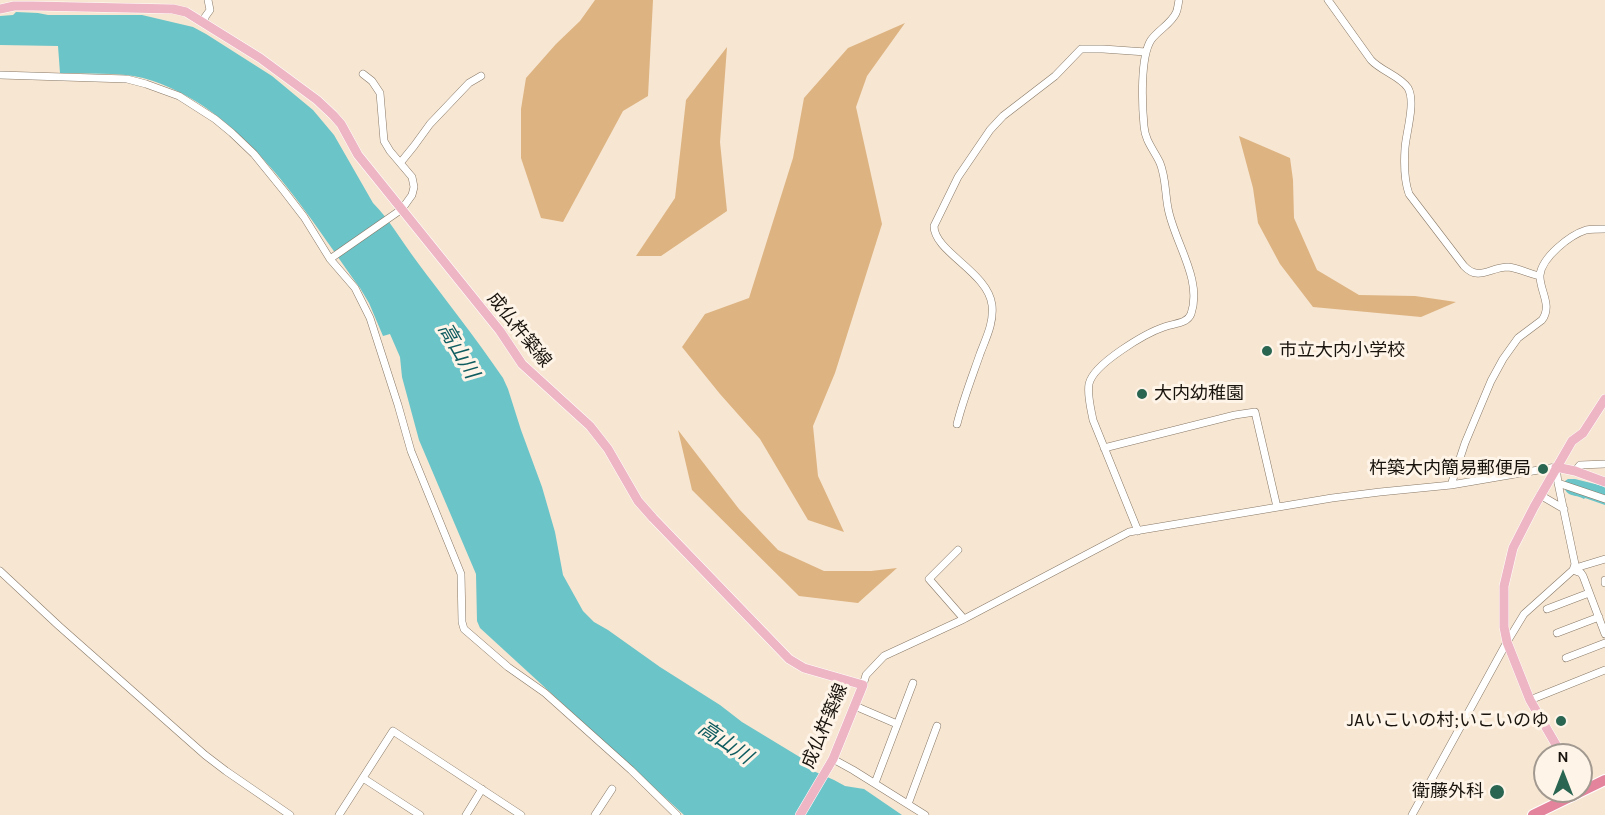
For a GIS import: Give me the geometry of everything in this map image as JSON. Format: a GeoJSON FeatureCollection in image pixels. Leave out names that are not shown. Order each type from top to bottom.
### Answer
{"type":"FeatureCollection","features":[{"type":"Feature","properties":{"kind":"highway"},"geometry":{"type":"LineString","coordinates":[[1533,815],[1557,803]]}},
{"type":"Feature","properties":{"kind":"main road","name":"成仏杵築線"},"geometry":{"type":"LineString","coordinates":[[0,9],[33,6],[173,9],[186,12],[260,58],[333,115],[358,155],[500,332],[522,364],[598,435],[638,501],[662,527],[789,659],[804,668],[863,685],[833,759],[800,815]]}},
{"type":"Feature","properties":{"kind":"main road"},"geometry":{"type":"LineString","coordinates":[[1555,743],[1530,700],[1507,642],[1504,627],[1504,586],[1507,568],[1519,534],[1540,495],[1572,441],[1583,433],[1605,399]]}},
{"type":"Feature","properties":{"kind":"main road"},"geometry":{"type":"LineString","coordinates":[[1556,467],[1605,482]]}},
{"type":"Feature","properties":{"kind":"street"},"geometry":{"type":"LineString","coordinates":[[205,24],[205,17],[210,10],[208,0]]}},
{"type":"Feature","properties":{"kind":"street"},"geometry":{"type":"LineString","coordinates":[[1138,531],[1093,420],[1089,384],[1100,367],[1130,344],[1153,331],[1187,321],[1194,301],[1194,286],[1168,210],[1160,164],[1148,143],[1144,127],[1143,73],[1146,52],[1152,40],[1174,17],[1179,0]]}},
{"type":"Feature","properties":{"kind":"street"},"geometry":{"type":"LineString","coordinates":[[1328,0],[1371,60],[1403,83],[1408,90],[1410,111],[1405,149],[1406,187],[1464,266],[1470,272],[1475,273],[1508,267],[1540,276]]}},
{"type":"Feature","properties":{"kind":"street"},"geometry":{"type":"LineString","coordinates":[[957,424],[991,324],[992,310],[990,296],[983,284],[936,237],[934,231],[934,226],[958,177],[990,129],[1055,76],[1081,49],[1146,52]]}},
{"type":"Feature","properties":{"kind":"street"},"geometry":{"type":"LineString","coordinates":[[330,259],[402,209],[411,195],[414,182],[384,141],[380,93],[372,81],[363,74]]}},
{"type":"Feature","properties":{"kind":"street"},"geometry":{"type":"LineString","coordinates":[[0,75],[127,79],[146,84],[179,96],[214,119],[254,154],[304,217],[330,259],[355,288],[370,318],[411,451],[461,574],[464,629],[508,667],[545,693],[632,770],[677,815]]}},
{"type":"Feature","properties":{"kind":"street"},"geometry":{"type":"LineString","coordinates":[[400,162],[430,124],[469,83],[481,76]]}},
{"type":"Feature","properties":{"kind":"street"},"geometry":{"type":"LineString","coordinates":[[1451,486],[1465,443],[1491,381],[1503,359],[1518,338],[1545,316],[1547,304],[1540,276],[1543,265],[1568,241],[1585,231],[1605,229]]}},
{"type":"Feature","properties":{"kind":"street"},"geometry":{"type":"LineString","coordinates":[[1104,448],[1235,415],[1256,412],[1277,507]]}},
{"type":"Feature","properties":{"kind":"street"},"geometry":{"type":"LineString","coordinates":[[1575,471],[1581,465],[1605,464]]}},
{"type":"Feature","properties":{"kind":"street"},"geometry":{"type":"LineString","coordinates":[[863,685],[866,675],[884,656],[964,619],[1129,532],[1277,507],[1380,492],[1451,486],[1556,467],[1575,564],[1573,570]]}},
{"type":"Feature","properties":{"kind":"street"},"geometry":{"type":"LineString","coordinates":[[1558,483],[1605,499]]}},
{"type":"Feature","properties":{"kind":"street"},"geometry":{"type":"LineString","coordinates":[[1540,495],[1564,509]]}},
{"type":"Feature","properties":{"kind":"street"},"geometry":{"type":"LineString","coordinates":[[958,550],[929,579],[964,619]]}},
{"type":"Feature","properties":{"kind":"street"},"geometry":{"type":"LineString","coordinates":[[1412,815],[1524,614],[1573,570],[1605,559]]}},
{"type":"Feature","properties":{"kind":"street"},"geometry":{"type":"LineString","coordinates":[[0,570],[59,626],[205,754],[290,815]]}},
{"type":"Feature","properties":{"kind":"street"},"geometry":{"type":"LineString","coordinates":[[1573,570],[1581,573],[1605,634]]}},
{"type":"Feature","properties":{"kind":"street"},"geometry":{"type":"LineString","coordinates":[[1547,609],[1589,593]]}},
{"type":"Feature","properties":{"kind":"street"},"geometry":{"type":"LineString","coordinates":[[1557,633],[1599,617]]}},
{"type":"Feature","properties":{"kind":"street"},"geometry":{"type":"LineString","coordinates":[[1566,658],[1605,643]]}},
{"type":"Feature","properties":{"kind":"street"},"geometry":{"type":"LineString","coordinates":[[1530,700],[1605,670]]}},
{"type":"Feature","properties":{"kind":"street"},"geometry":{"type":"LineString","coordinates":[[875,783],[913,683]]}},
{"type":"Feature","properties":{"kind":"street"},"geometry":{"type":"LineString","coordinates":[[855,706],[897,724]]}},
{"type":"Feature","properties":{"kind":"street"},"geometry":{"type":"LineString","coordinates":[[908,804],[936,726]]}},
{"type":"Feature","properties":{"kind":"street"},"geometry":{"type":"LineString","coordinates":[[339,815],[393,731],[521,815]]}},
{"type":"Feature","properties":{"kind":"street"},"geometry":{"type":"LineString","coordinates":[[833,759],[925,815]]}},
{"type":"Feature","properties":{"kind":"street"},"geometry":{"type":"LineString","coordinates":[[363,778],[420,815]]}},
{"type":"Feature","properties":{"kind":"street"},"geometry":{"type":"LineString","coordinates":[[466,815],[482,789]]}},
{"type":"Feature","properties":{"kind":"street"},"geometry":{"type":"LineString","coordinates":[[595,815],[612,789]]}},
{"type":"Feature","properties":{"kind":"shaded area"},"geometry":{"type":"Polygon","coordinates":[[[595,0],[653,0],[648,96],[623,111],[563,222],[541,218],[521,158],[521,109],[526,78],[580,21],[595,0]]]}},
{"type":"Feature","properties":{"kind":"shaded area"},"geometry":{"type":"Polygon","coordinates":[[[905,23],[867,76],[856,107],[882,224],[835,373],[813,426],[818,476],[844,532],[808,520],[760,439],[682,347],[705,314],[749,298],[793,158],[804,98],[848,48],[905,23]]]}},
{"type":"Feature","properties":{"kind":"shaded area"},"geometry":{"type":"Polygon","coordinates":[[[727,47],[720,142],[727,211],[661,256],[636,256],[675,198],[686,100],[727,47]]]}},
{"type":"Feature","properties":{"kind":"shaded area"},"geometry":{"type":"Polygon","coordinates":[[[1239,136],[1290,158],[1294,218],[1317,270],[1359,295],[1415,296],[1456,302],[1421,317],[1313,307],[1280,264],[1258,223],[1253,188],[1239,136]]]}},
{"type":"Feature","properties":{"kind":"shaded area"},"geometry":{"type":"Polygon","coordinates":[[[678,430],[739,509],[778,550],[824,571],[871,571],[897,568],[858,603],[799,596],[692,490],[678,430]]]}},
{"type":"Feature","properties":{"kind":"water","name":"高山川"},"geometry":{"type":"Polygon","coordinates":[[[16,12],[48,15],[142,15],[193,27],[272,76],[313,110],[334,135],[373,203],[503,378],[542,487],[555,532],[563,575],[583,611],[594,622],[660,667],[720,705],[742,722],[803,759],[811,770],[845,786],[864,789],[902,815],[684,815],[480,628],[477,621],[476,574],[419,440],[402,377],[400,357],[390,334],[383,336],[360,288],[293,194],[241,136],[211,112],[179,92],[133,76],[60,73],[58,46],[0,45],[0,16],[13,15],[16,12]]]}},
{"type":"Feature","properties":{"kind":"water"},"geometry":{"type":"Polygon","coordinates":[[[1568,479],[1603,486],[1605,505],[1569,494],[1563,485],[1568,479]]]}},
{"type":"Feature","properties":{"kind":"place","name":"市立大内小学校"},"geometry":{"type":"Point","coordinates":[1267,351]}},
{"type":"Feature","properties":{"kind":"place","name":"大内幼稚園"},"geometry":{"type":"Point","coordinates":[1142,394]}},
{"type":"Feature","properties":{"kind":"place","name":"杵築大内簡易郵便局"},"geometry":{"type":"Point","coordinates":[1543,469]}},
{"type":"Feature","properties":{"kind":"place","name":"JAいこいの村;いこいのゆ"},"geometry":{"type":"Point","coordinates":[1561,721]}},
{"type":"Feature","properties":{"kind":"place","name":"衛藤外科"},"geometry":{"type":"Point","coordinates":[1497,792]}}]}
